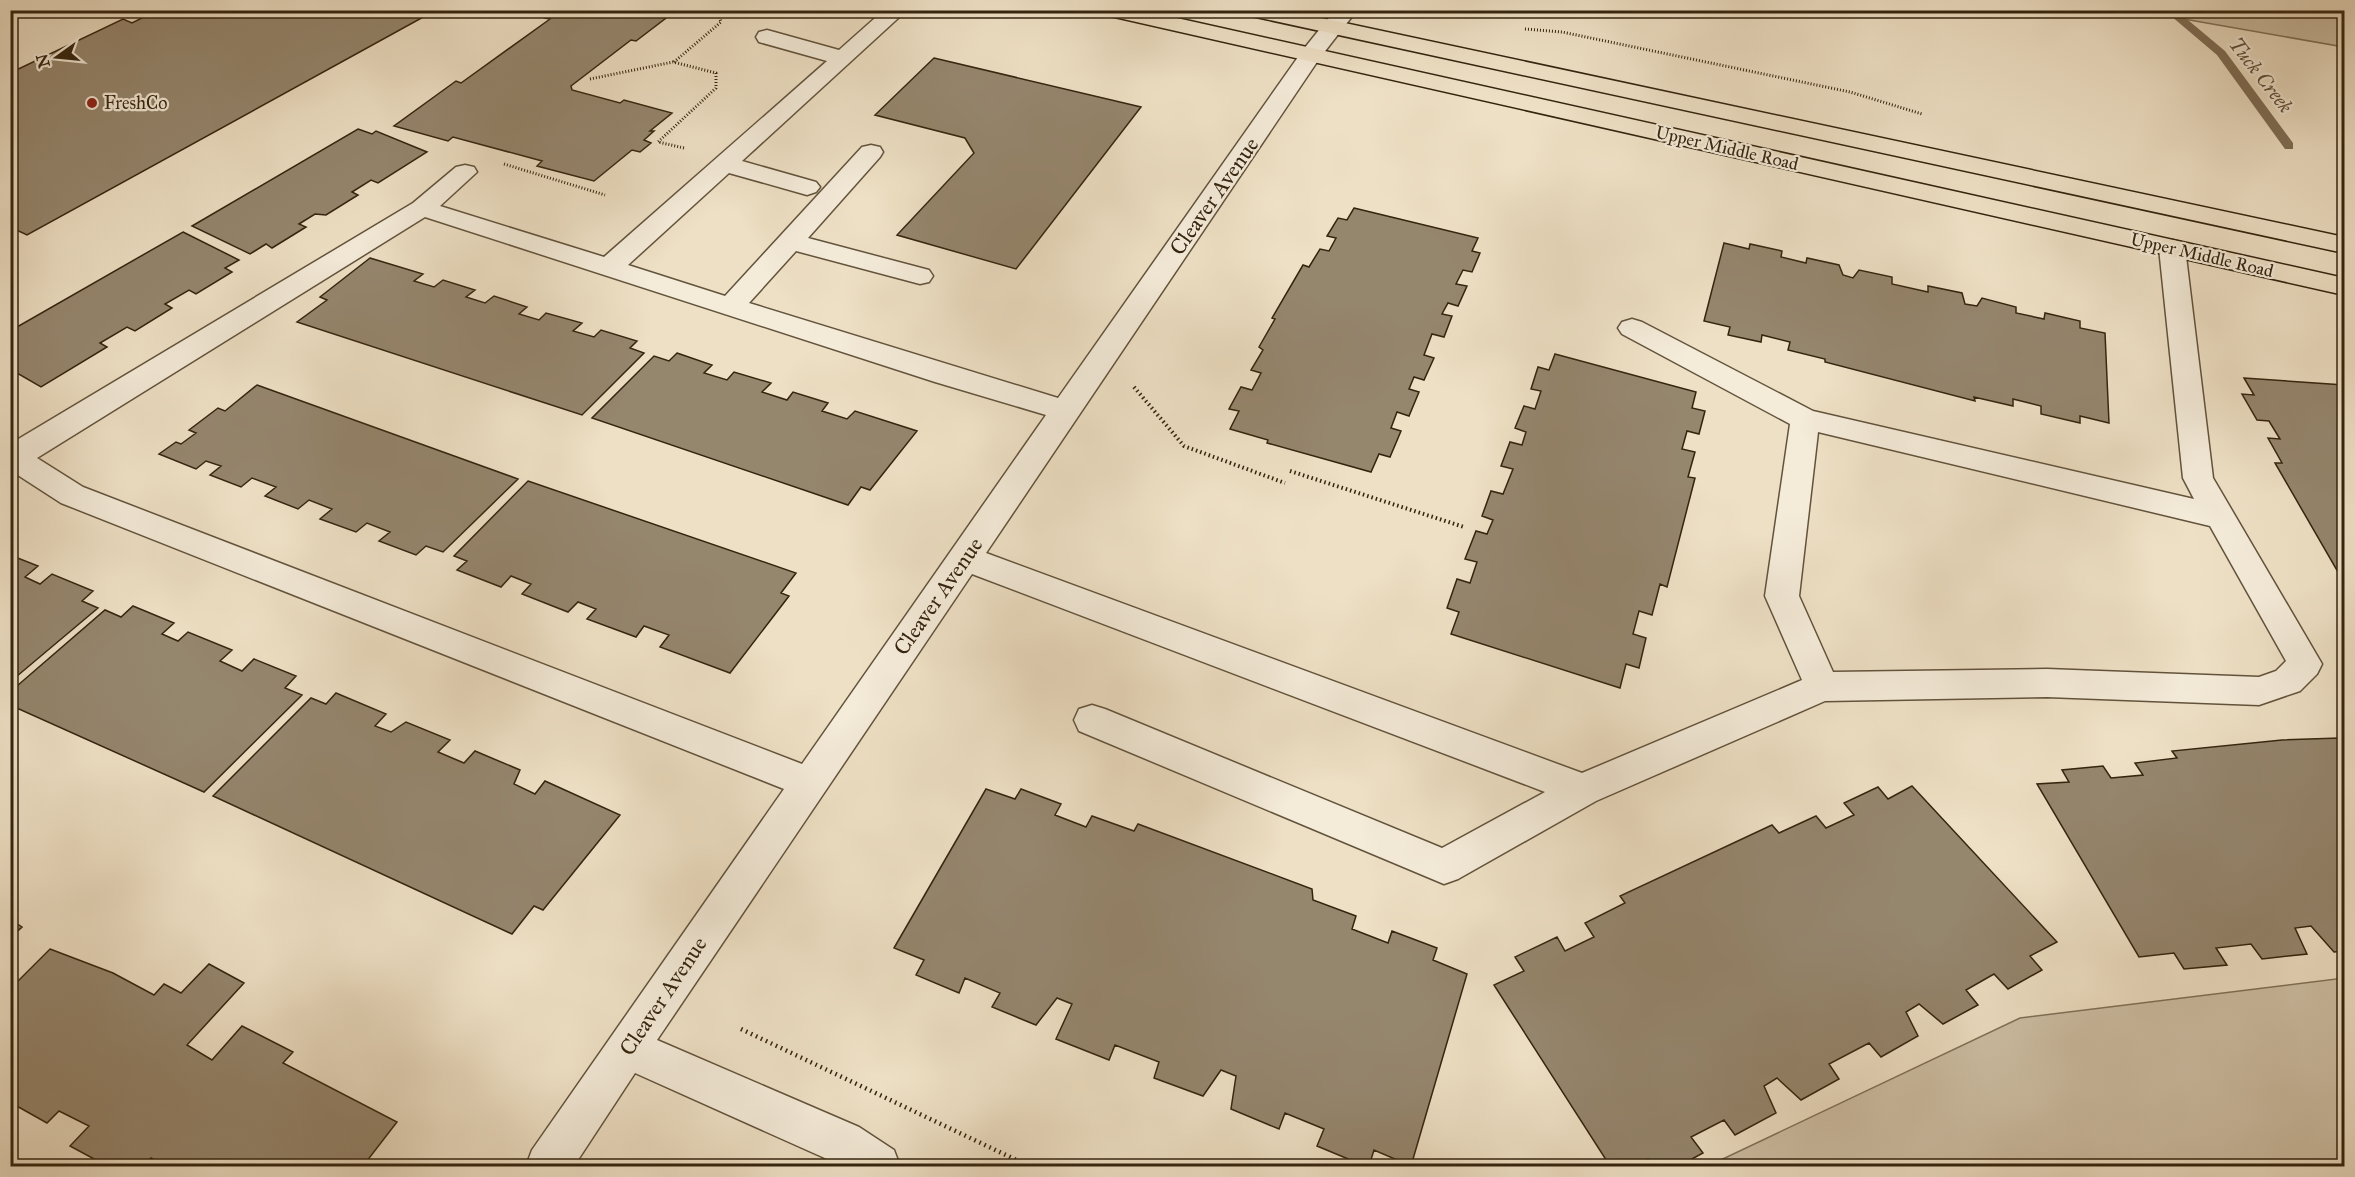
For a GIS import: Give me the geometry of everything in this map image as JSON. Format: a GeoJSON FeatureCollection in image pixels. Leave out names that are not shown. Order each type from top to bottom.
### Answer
{"type":"FeatureCollection","features":[{"type":"Feature","properties":{"kind":"main road","name":"Upper Middle Road"},"geometry":{"type":"LineString","coordinates":[[1110,10],[2344,287]]}},
{"type":"Feature","properties":{"kind":"main road","name":"Upper Middle Road"},"geometry":{"type":"LineString","coordinates":[[1251,10],[1339,20],[2344,245]]}},
{"type":"Feature","properties":{"kind":"street"},"geometry":{"type":"LineString","coordinates":[[609,267],[897,10]]}},
{"type":"Feature","properties":{"kind":"street","name":"Cleaver Avenue"},"geometry":{"type":"LineString","coordinates":[[548,1167],[627,1048],[1105,353],[1311,55],[1339,20]]}},
{"type":"Feature","properties":{"kind":"street"},"geometry":{"type":"LineString","coordinates":[[767,37],[843,58]]}},
{"type":"Feature","properties":{"kind":"street"},"geometry":{"type":"LineString","coordinates":[[731,306],[871,152]]}},
{"type":"Feature","properties":{"kind":"street"},"geometry":{"type":"LineString","coordinates":[[728,161],[807,187]]}},
{"type":"Feature","properties":{"kind":"street"},"geometry":{"type":"LineString","coordinates":[[465,172],[422,208],[13,456],[72,495],[809,783]]}},
{"type":"Feature","properties":{"kind":"street"},"geometry":{"type":"LineString","coordinates":[[422,208],[1066,411]]}},
{"type":"Feature","properties":{"kind":"street"},"geometry":{"type":"LineString","coordinates":[[790,241],[920,276]]}},
{"type":"Feature","properties":{"kind":"street"},"geometry":{"type":"LineString","coordinates":[[1092,720],[1444,867],[1583,790],[1822,687],[2047,683],[2259,691],[2288,681],[2305,663],[2198,478],[2172,248]]}},
{"type":"Feature","properties":{"kind":"street"},"geometry":{"type":"LineString","coordinates":[[1632,328],[1805,419],[2221,517]]}},
{"type":"Feature","properties":{"kind":"street"},"geometry":{"type":"LineString","coordinates":[[1805,419],[1782,596],[1822,687]]}},
{"type":"Feature","properties":{"kind":"street"},"geometry":{"type":"LineString","coordinates":[[964,558],[1583,790]]}},
{"type":"Feature","properties":{"kind":"street"},"geometry":{"type":"LineString","coordinates":[[627,1048],[843,1143],[878,1167]]}},
{"type":"Feature","properties":{"kind":"path"},"geometry":{"type":"LineString","coordinates":[[673,62],[721,22],[717,10]]}},
{"type":"Feature","properties":{"kind":"path"},"geometry":{"type":"LineString","coordinates":[[590,79],[673,62],[716,73],[716,88],[658,142],[728,161]]}},
{"type":"Feature","properties":{"kind":"path"},"geometry":{"type":"LineString","coordinates":[[465,172],[487,159],[605,195]]}},
{"type":"Feature","properties":{"kind":"path"},"geometry":{"type":"LineString","coordinates":[[1105,353],[1184,446],[1285,483]]}},
{"type":"Feature","properties":{"kind":"path"},"geometry":{"type":"LineString","coordinates":[[1290,471],[1464,527]]}},
{"type":"Feature","properties":{"kind":"path"},"geometry":{"type":"LineString","coordinates":[[741,1029],[1029,1167]]}},
{"type":"Feature","properties":{"kind":"shaded area"},"geometry":{"type":"Polygon","coordinates":[[[2138,11],[2344,11],[2344,47],[2138,11]]]}},
{"type":"Feature","properties":{"kind":"shaded area"},"geometry":{"type":"Polygon","coordinates":[[[2344,978],[2344,1166],[1708,1166],[2020,1018],[2344,978]]]}},
{"type":"Feature","properties":{"kind":"building"},"geometry":{"type":"Polygon","coordinates":[[[158,10],[436,10],[27,235],[10,227],[10,73],[123,19],[132,23],[158,10]]]}},
{"type":"Feature","properties":{"kind":"building"},"geometry":{"type":"Polygon","coordinates":[[[555,10],[651,10],[670,15],[636,41],[631,40],[571,86],[572,90],[620,103],[624,100],[672,113],[650,131],[654,131],[644,140],[651,143],[640,152],[632,150],[594,181],[537,166],[542,161],[453,137],[448,141],[394,126],[456,81],[461,83],[550,19],[545,18],[555,10]]]}},
{"type":"Feature","properties":{"kind":"building"},"geometry":{"type":"Polygon","coordinates":[[[934,58],[1141,107],[1016,269],[897,235],[974,153],[965,138],[875,115],[934,58]]]}},
{"type":"Feature","properties":{"kind":"building"},"geometry":{"type":"Polygon","coordinates":[[[358,129],[372,134],[376,131],[427,152],[378,183],[371,180],[352,192],[358,195],[326,215],[315,214],[299,224],[306,227],[272,248],[266,244],[250,254],[192,226],[358,129]]]}},
{"type":"Feature","properties":{"kind":"building"},"geometry":{"type":"Polygon","coordinates":[[[1354,208],[1478,238],[1472,251],[1480,253],[1472,272],[1463,270],[1456,284],[1467,286],[1458,306],[1448,303],[1442,314],[1452,316],[1444,337],[1432,334],[1424,355],[1434,358],[1424,380],[1414,377],[1409,389],[1419,392],[1409,416],[1397,412],[1391,428],[1401,431],[1390,457],[1379,454],[1371,472],[1267,443],[1268,440],[1230,429],[1239,411],[1229,409],[1241,387],[1252,390],[1261,373],[1251,370],[1263,350],[1259,347],[1275,319],[1272,318],[1303,265],[1309,267],[1320,249],[1329,251],[1336,238],[1327,236],[1338,218],[1347,220],[1354,208]]]}},
{"type":"Feature","properties":{"kind":"building"},"geometry":{"type":"Polygon","coordinates":[[[183,232],[239,260],[225,268],[232,272],[196,294],[189,290],[165,304],[172,308],[135,331],[127,327],[100,343],[107,347],[41,387],[10,369],[10,331],[183,232]]]}},
{"type":"Feature","properties":{"kind":"building"},"geometry":{"type":"Polygon","coordinates":[[[1724,243],[1749,249],[1750,244],[1782,251],[1781,257],[1806,263],[1807,258],[1839,265],[1843,275],[1853,278],[1859,270],[1892,277],[1892,284],[1928,292],[1928,286],[1962,293],[1965,304],[1977,306],[1982,298],[2016,307],[2016,313],[2044,319],[2045,313],[2080,321],[2080,328],[2105,333],[2109,423],[2080,416],[2080,423],[2041,414],[2041,406],[2013,399],[2013,406],[1974,397],[1975,401],[1825,362],[1825,359],[1788,350],[1790,342],[1762,335],[1761,342],[1728,335],[1730,327],[1704,321],[1724,243]]]}},
{"type":"Feature","properties":{"kind":"building"},"geometry":{"type":"Polygon","coordinates":[[[370,258],[423,274],[414,281],[434,287],[443,280],[475,290],[466,297],[485,303],[494,296],[527,307],[519,314],[539,320],[546,313],[582,323],[573,331],[594,337],[601,330],[637,341],[630,348],[644,353],[582,415],[297,322],[327,300],[320,297],[370,258]]]}},
{"type":"Feature","properties":{"kind":"building"},"geometry":{"type":"Polygon","coordinates":[[[677,353],[712,365],[704,373],[727,380],[734,372],[771,383],[762,392],[787,400],[793,392],[828,403],[822,411],[847,419],[855,411],[917,431],[870,490],[861,487],[848,505],[592,418],[654,356],[669,361],[677,353]]]}},
{"type":"Feature","properties":{"kind":"building"},"geometry":{"type":"Polygon","coordinates":[[[1555,354],[1696,392],[1692,408],[1705,411],[1699,434],[1687,431],[1682,449],[1695,452],[1688,477],[1695,478],[1667,587],[1660,584],[1652,615],[1639,611],[1633,634],[1646,638],[1639,668],[1626,664],[1620,688],[1451,634],[1459,612],[1447,608],[1457,579],[1470,583],[1477,562],[1465,559],[1476,531],[1487,534],[1493,520],[1482,516],[1491,491],[1503,494],[1513,469],[1501,466],[1510,442],[1522,445],[1526,432],[1515,428],[1524,406],[1535,409],[1541,391],[1531,389],[1538,367],[1549,370],[1555,354]]]}},
{"type":"Feature","properties":{"kind":"building"},"geometry":{"type":"Polygon","coordinates":[[[2244,378],[2344,385],[2344,579],[2275,463],[2282,463],[2268,438],[2280,439],[2269,421],[2257,420],[2242,394],[2254,395],[2244,378]]]}},
{"type":"Feature","properties":{"kind":"building"},"geometry":{"type":"Polygon","coordinates":[[[257,385],[518,479],[443,552],[426,546],[416,555],[379,541],[390,532],[367,523],[356,532],[320,519],[332,509],[309,500],[298,509],[265,496],[276,487],[252,478],[241,487],[210,475],[221,466],[206,461],[196,469],[159,454],[176,442],[181,444],[196,433],[189,430],[218,408],[225,411],[257,385]]]}},
{"type":"Feature","properties":{"kind":"building"},"geometry":{"type":"Polygon","coordinates":[[[528,481],[796,573],[781,593],[789,596],[730,673],[660,647],[669,635],[644,626],[636,637],[587,619],[596,609],[578,602],[568,612],[522,594],[531,584],[511,576],[501,587],[457,570],[467,561],[454,556],[528,481]]]}},
{"type":"Feature","properties":{"kind":"building"},"geometry":{"type":"Polygon","coordinates":[[[10,555],[38,566],[25,577],[40,584],[52,574],[93,591],[82,601],[98,608],[10,682],[10,555]]]}},
{"type":"Feature","properties":{"kind":"building"},"geometry":{"type":"Polygon","coordinates":[[[133,606],[174,623],[162,634],[178,641],[188,632],[232,650],[220,661],[242,671],[254,659],[296,676],[285,688],[302,695],[204,792],[10,705],[10,692],[105,610],[121,617],[133,606]]]}},
{"type":"Feature","properties":{"kind":"building"},"geometry":{"type":"Polygon","coordinates":[[[336,693],[386,714],[375,726],[391,732],[406,722],[450,740],[438,752],[464,763],[475,751],[520,770],[514,784],[535,794],[545,781],[620,815],[543,910],[534,906],[512,934],[213,796],[311,698],[326,704],[336,693]]]}},
{"type":"Feature","properties":{"kind":"building"},"geometry":{"type":"Polygon","coordinates":[[[2340,738],[2344,743],[2344,951],[2334,952],[2311,926],[2295,928],[2307,954],[2262,959],[2251,944],[2216,948],[2227,965],[2184,969],[2174,953],[2139,957],[2037,784],[2069,782],[2062,770],[2103,766],[2111,778],[2143,775],[2135,763],[2177,758],[2172,751],[2282,740],[2340,738]]]}},
{"type":"Feature","properties":{"kind":"building"},"geometry":{"type":"Polygon","coordinates":[[[1912,786],[2057,942],[2030,956],[2042,970],[2008,989],[1994,974],[1966,990],[1978,1005],[1943,1024],[1919,1004],[1906,1012],[1918,1036],[1881,1057],[1869,1043],[1829,1064],[1839,1079],[1801,1100],[1777,1078],[1764,1086],[1776,1113],[1735,1135],[1724,1120],[1691,1137],[1703,1153],[1679,1166],[1653,1166],[1648,1159],[1635,1166],[1610,1166],[1494,985],[1524,971],[1515,957],[1557,937],[1565,951],[1594,937],[1585,923],[1625,903],[1620,896],[1772,825],[1779,833],[1816,816],[1826,828],[1854,815],[1844,803],[1878,787],[1888,799],[1912,786]]]}},
{"type":"Feature","properties":{"kind":"building"},"geometry":{"type":"Polygon","coordinates":[[[986,789],[1015,799],[1021,789],[1061,804],[1055,815],[1086,827],[1092,816],[1134,831],[1138,824],[1312,889],[1313,900],[1356,916],[1352,929],[1388,943],[1392,931],[1437,948],[1433,960],[1467,974],[1411,1166],[1374,1150],[1369,1166],[1365,1166],[1317,1146],[1324,1129],[1285,1113],[1279,1129],[1231,1109],[1236,1076],[1221,1070],[1203,1096],[1154,1078],[1159,1062],[1115,1045],[1109,1060],[1056,1039],[1072,1004],[1057,998],[1036,1025],[992,1007],[1000,993],[965,978],[959,993],[916,975],[924,960],[894,948],[986,789]]]}},
{"type":"Feature","properties":{"kind":"building"},"geometry":{"type":"Polygon","coordinates":[[[10,919],[22,927],[10,938],[10,919]]]}},
{"type":"Feature","properties":{"kind":"building"},"geometry":{"type":"Polygon","coordinates":[[[50,949],[113,973],[154,995],[164,984],[181,993],[209,964],[244,983],[187,1045],[212,1060],[242,1026],[293,1052],[283,1063],[397,1122],[363,1166],[166,1166],[151,1158],[143,1166],[107,1166],[70,1146],[89,1126],[59,1111],[47,1123],[15,1105],[10,1109],[10,989],[50,949]]]}},
{"type":"Feature","properties":{"kind":"waterway","name":"Tuck Creek"},"geometry":{"type":"LineString","coordinates":[[2169,10],[2221,53],[2289,146]]}},
{"type":"Feature","properties":{"kind":"place","name":"FreshCo"},"geometry":{"type":"Point","coordinates":[92,103]}}]}
